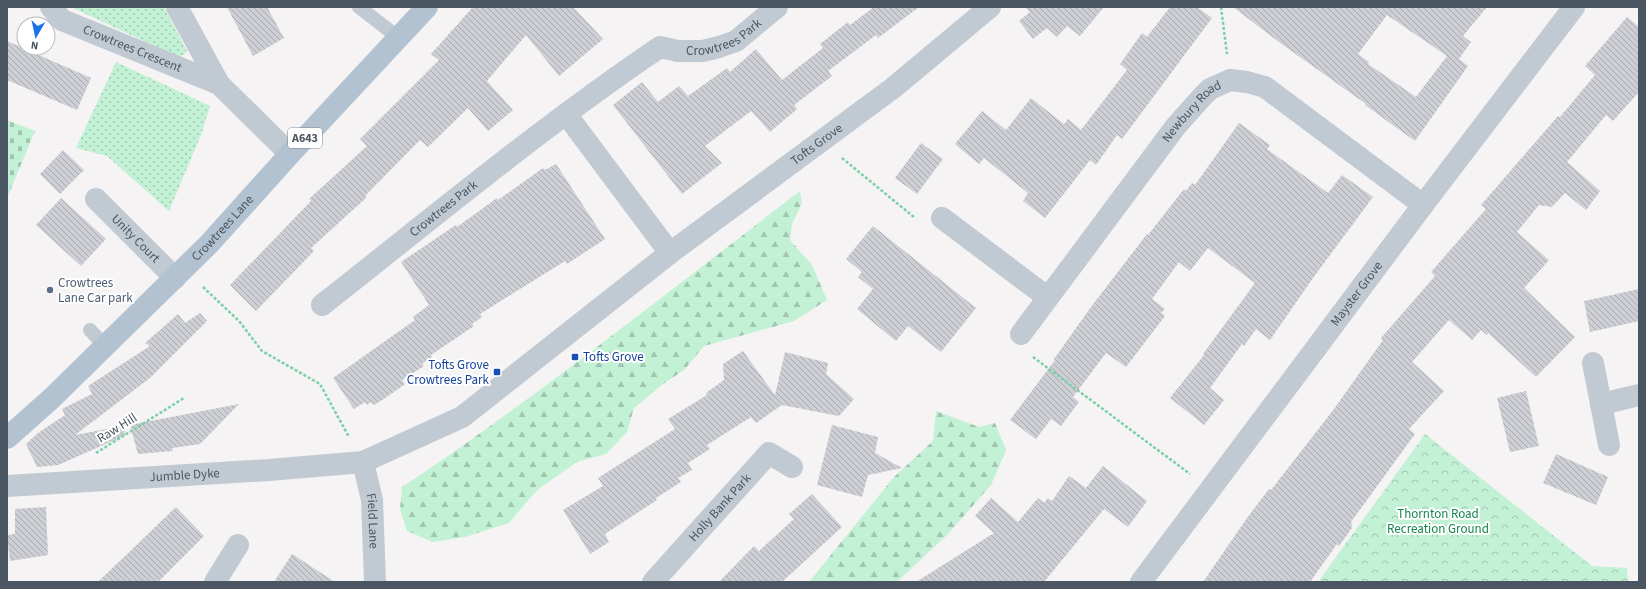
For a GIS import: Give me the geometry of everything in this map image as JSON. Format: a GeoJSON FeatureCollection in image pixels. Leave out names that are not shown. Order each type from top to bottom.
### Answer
{"type":"FeatureCollection","features":[{"type":"Feature","properties":{"kind":"main road","name":"Crowtrees Lane"},"geometry":{"type":"LineString","coordinates":[[7,438],[52,398],[210,244],[290,154],[427,7]]}},
{"type":"Feature","properties":{"kind":"street","name":"Crowtrees Crescent"},"geometry":{"type":"LineString","coordinates":[[51,7],[62,20],[218,84]]}},
{"type":"Feature","properties":{"kind":"street","name":"Crowtrees Crescent"},"geometry":{"type":"LineString","coordinates":[[177,7],[218,84],[290,154]]}},
{"type":"Feature","properties":{"kind":"street","name":"Crowtrees Park"},"geometry":{"type":"LineString","coordinates":[[322,305],[566,114],[660,47],[678,51],[703,51],[719,47],[736,41],[777,7]]}},
{"type":"Feature","properties":{"kind":"street","name":"Tofts Grove"},"geometry":{"type":"LineString","coordinates":[[363,462],[462,417],[670,253],[893,88],[990,7]]}},
{"type":"Feature","properties":{"kind":"street","name":"Mayster Grove"},"geometry":{"type":"LineString","coordinates":[[1141,582],[1423,205],[1574,7]]}},
{"type":"Feature","properties":{"kind":"street","name":"Newbury Road"},"geometry":{"type":"LineString","coordinates":[[1021,334],[1047,297],[1176,126],[1210,89],[1230,80],[1247,82],[1265,87],[1423,205]]}},
{"type":"Feature","properties":{"kind":"street"},"geometry":{"type":"LineString","coordinates":[[566,114],[670,253]]}},
{"type":"Feature","properties":{"kind":"street","name":"Unity Court"},"geometry":{"type":"LineString","coordinates":[[96,200],[179,273]]}},
{"type":"Feature","properties":{"kind":"street"},"geometry":{"type":"LineString","coordinates":[[942,218],[1047,297]]}},
{"type":"Feature","properties":{"kind":"street"},"geometry":{"type":"LineString","coordinates":[[1593,363],[1610,445]]}},
{"type":"Feature","properties":{"kind":"street"},"geometry":{"type":"LineString","coordinates":[[1601,404],[1639,395]]}},
{"type":"Feature","properties":{"kind":"street","name":"Holly Bank Park"},"geometry":{"type":"LineString","coordinates":[[653,582],[768,454],[792,467]]}},
{"type":"Feature","properties":{"kind":"street","name":"Jumble Dyke"},"geometry":{"type":"LineString","coordinates":[[7,486],[269,470],[363,462]]}},
{"type":"Feature","properties":{"kind":"street","name":"Field Lane"},"geometry":{"type":"LineString","coordinates":[[363,462],[372,500],[375,582]]}},
{"type":"Feature","properties":{"kind":"street"},"geometry":{"type":"LineString","coordinates":[[215,582],[238,545]]}},
{"type":"Feature","properties":{"kind":"lane"},"geometry":{"type":"LineString","coordinates":[[359,7],[399,38]]}},
{"type":"Feature","properties":{"kind":"lane"},"geometry":{"type":"LineString","coordinates":[[90,330],[106,346]]}},
{"type":"Feature","properties":{"kind":"path"},"geometry":{"type":"LineString","coordinates":[[1221,7],[1230,80]]}},
{"type":"Feature","properties":{"kind":"path"},"geometry":{"type":"LineString","coordinates":[[849,165],[918,220]]}},
{"type":"Feature","properties":{"kind":"path"},"geometry":{"type":"LineString","coordinates":[[179,273],[239,321],[262,351],[320,384],[363,462]]}},
{"type":"Feature","properties":{"kind":"path"},"geometry":{"type":"LineString","coordinates":[[1021,334],[1034,358],[1211,489]]}},
{"type":"Feature","properties":{"kind":"path","name":"Raw Hill"},"geometry":{"type":"LineString","coordinates":[[66,482],[93,455],[184,398]]}},
{"type":"Feature","properties":{"kind":"green space"},"geometry":{"type":"Polygon","coordinates":[[[71,7],[164,7],[187,51],[180,58],[71,7]]]}},
{"type":"Feature","properties":{"kind":"green space"},"geometry":{"type":"Polygon","coordinates":[[[116,62],[210,106],[201,135],[169,211],[107,156],[76,148],[116,62]]]}},
{"type":"Feature","properties":{"kind":"green space"},"geometry":{"type":"Polygon","coordinates":[[[7,120],[35,131],[7,198],[7,120]]]}},
{"type":"Feature","properties":{"kind":"green space"},"geometry":{"type":"Polygon","coordinates":[[[800,191],[802,203],[792,224],[790,240],[812,265],[827,300],[794,321],[704,346],[684,370],[663,384],[634,408],[627,432],[606,454],[577,462],[537,490],[509,523],[465,537],[433,542],[407,531],[400,509],[402,487],[557,377],[800,191]]]}},
{"type":"Feature","properties":{"kind":"green space"},"geometry":{"type":"Polygon","coordinates":[[[936,411],[979,427],[995,423],[1006,450],[991,485],[948,534],[897,582],[809,582],[894,477],[933,441],[936,411]]]}},
{"type":"Feature","properties":{"kind":"green space","name":"Thornton Road Recreation Ground"},"geometry":{"type":"Polygon","coordinates":[[[1425,434],[1592,566],[1627,568],[1628,582],[1318,582],[1425,434]]]}},
{"type":"Feature","properties":{"kind":"building"},"geometry":{"type":"Polygon","coordinates":[[[227,7],[267,7],[284,38],[253,56],[227,7]]]}},
{"type":"Feature","properties":{"kind":"building"},"geometry":{"type":"Polygon","coordinates":[[[473,7],[573,7],[603,39],[559,76],[526,35],[487,81],[513,110],[488,131],[468,108],[428,147],[420,140],[365,196],[366,198],[311,248],[314,251],[256,311],[230,285],[311,201],[309,199],[367,146],[360,139],[439,60],[431,54],[473,7]]]}},
{"type":"Feature","properties":{"kind":"building"},"geometry":{"type":"Polygon","coordinates":[[[874,7],[919,7],[878,38],[876,35],[828,71],[832,76],[794,105],[797,109],[770,132],[751,111],[705,146],[722,163],[682,194],[613,105],[642,82],[658,102],[679,86],[688,96],[727,68],[730,72],[756,49],[782,80],[823,48],[820,44],[848,22],[850,25],[874,7]]]}},
{"type":"Feature","properties":{"kind":"building"},"geometry":{"type":"Polygon","coordinates":[[[1025,7],[1104,7],[1080,36],[1067,26],[1057,37],[1047,28],[1033,39],[1019,21],[1030,12],[1025,7]]]}},
{"type":"Feature","properties":{"kind":"building"},"geometry":{"type":"Polygon","coordinates":[[[1170,7],[1197,7],[1212,18],[1122,139],[1117,135],[1096,165],[1090,160],[1045,218],[1023,201],[1028,193],[984,158],[979,164],[955,144],[982,111],[1006,130],[1031,98],[1064,124],[1068,119],[1081,130],[1127,70],[1120,64],[1142,33],[1147,37],[1170,7]]]}},
{"type":"Feature","properties":{"kind":"building"},"geometry":{"type":"Polygon","coordinates":[[[1233,7],[1487,7],[1463,36],[1471,42],[1459,59],[1468,66],[1415,141],[1233,7]],[[1387,15],[1358,54],[1369,62],[1368,64],[1416,97],[1447,56],[1387,15]]]}},
{"type":"Feature","properties":{"kind":"building"},"geometry":{"type":"Polygon","coordinates":[[[1627,17],[1639,27],[1639,92],[1613,121],[1606,115],[1567,162],[1600,191],[1586,210],[1565,193],[1552,207],[1539,205],[1517,232],[1549,260],[1524,288],[1575,337],[1536,377],[1488,333],[1487,335],[1481,330],[1472,340],[1449,320],[1412,362],[1444,391],[1409,429],[1415,434],[1351,522],[1352,528],[1339,546],[1337,544],[1310,582],[1203,582],[1247,518],[1269,489],[1271,490],[1334,409],[1383,340],[1381,338],[1435,276],[1431,272],[1486,209],[1481,205],[1558,116],[1560,117],[1595,75],[1585,66],[1627,17]]]}},
{"type":"Feature","properties":{"kind":"building"},"geometry":{"type":"Polygon","coordinates":[[[7,41],[16,45],[16,56],[41,56],[91,78],[77,110],[7,80],[7,41]]]}},
{"type":"Feature","properties":{"kind":"building"},"geometry":{"type":"Polygon","coordinates":[[[1239,123],[1270,145],[1267,149],[1328,193],[1342,175],[1373,197],[1313,278],[1270,340],[1256,329],[1244,346],[1242,344],[1210,388],[1224,400],[1204,425],[1170,398],[1204,355],[1203,354],[1255,283],[1208,248],[1190,271],[1179,262],[1152,299],[1165,309],[1161,313],[1165,316],[1126,367],[1106,353],[1073,397],[1079,402],[1061,426],[1051,419],[1036,439],[1010,420],[1055,360],[1054,359],[1091,307],[1147,234],[1148,235],[1184,189],[1186,191],[1192,183],[1195,185],[1239,123]]]}},
{"type":"Feature","properties":{"kind":"building"},"geometry":{"type":"Polygon","coordinates":[[[921,143],[943,159],[917,194],[895,178],[921,143]]]}},
{"type":"Feature","properties":{"kind":"building"},"geometry":{"type":"Polygon","coordinates":[[[63,150],[84,170],[60,194],[40,174],[63,150]]]}},
{"type":"Feature","properties":{"kind":"building"},"geometry":{"type":"Polygon","coordinates":[[[556,164],[605,239],[567,264],[565,261],[480,314],[482,317],[472,324],[474,326],[431,355],[432,357],[422,364],[424,366],[402,380],[405,384],[384,399],[374,405],[371,402],[367,405],[365,402],[354,409],[333,378],[415,320],[413,317],[429,305],[401,262],[456,225],[457,227],[497,198],[498,200],[543,168],[545,170],[556,164]]]}},
{"type":"Feature","properties":{"kind":"building"},"geometry":{"type":"Polygon","coordinates":[[[61,198],[106,239],[81,266],[36,225],[61,198]]]}},
{"type":"Feature","properties":{"kind":"building"},"geometry":{"type":"Polygon","coordinates":[[[873,226],[976,308],[941,352],[908,326],[896,341],[857,309],[873,289],[858,277],[862,272],[846,259],[873,226]]]}},
{"type":"Feature","properties":{"kind":"building"},"geometry":{"type":"Polygon","coordinates":[[[1639,289],[1639,321],[1590,332],[1584,301],[1639,289]]]}},
{"type":"Feature","properties":{"kind":"building"},"geometry":{"type":"Polygon","coordinates":[[[200,313],[207,321],[150,378],[75,435],[123,426],[126,435],[58,465],[37,467],[26,444],[38,433],[65,415],[62,409],[92,394],[88,386],[150,346],[145,343],[178,314],[185,323],[200,313]]]}},
{"type":"Feature","properties":{"kind":"building"},"geometry":{"type":"Polygon","coordinates":[[[743,351],[775,395],[785,352],[828,363],[826,374],[854,399],[839,416],[782,405],[756,423],[751,417],[707,445],[710,449],[688,463],[692,470],[678,478],[681,482],[656,498],[657,500],[605,534],[609,542],[590,554],[563,510],[603,486],[598,478],[675,429],[668,419],[707,395],[706,393],[724,380],[723,364],[743,351]]]}},
{"type":"Feature","properties":{"kind":"building"},"geometry":{"type":"Polygon","coordinates":[[[1526,391],[1539,446],[1510,452],[1497,398],[1526,391]]]}},
{"type":"Feature","properties":{"kind":"building"},"geometry":{"type":"Polygon","coordinates":[[[239,404],[200,444],[172,448],[173,451],[138,454],[130,425],[239,404]]]}},
{"type":"Feature","properties":{"kind":"building"},"geometry":{"type":"Polygon","coordinates":[[[832,425],[878,437],[875,453],[902,468],[868,475],[862,497],[817,485],[832,425]]]}},
{"type":"Feature","properties":{"kind":"building"},"geometry":{"type":"Polygon","coordinates":[[[1556,454],[1608,477],[1596,505],[1543,483],[1556,454]]]}},
{"type":"Feature","properties":{"kind":"building"},"geometry":{"type":"Polygon","coordinates":[[[1103,466],[1147,501],[1128,527],[1104,509],[1044,582],[916,582],[994,533],[975,516],[991,498],[1018,522],[1038,498],[1044,503],[1048,498],[1052,501],[1069,476],[1086,488],[1103,466]]]}},
{"type":"Feature","properties":{"kind":"building"},"geometry":{"type":"Polygon","coordinates":[[[812,494],[842,527],[782,582],[719,582],[754,546],[759,551],[794,519],[789,514],[812,494]]]}},
{"type":"Feature","properties":{"kind":"building"},"geometry":{"type":"Polygon","coordinates":[[[46,507],[48,555],[10,561],[7,535],[15,534],[15,509],[46,507]]]}},
{"type":"Feature","properties":{"kind":"building"},"geometry":{"type":"Polygon","coordinates":[[[176,507],[204,536],[158,582],[98,582],[176,507]]]}},
{"type":"Feature","properties":{"kind":"building"},"geometry":{"type":"Polygon","coordinates":[[[292,554],[335,582],[274,582],[292,554]]]}},
{"type":"Feature","properties":{"kind":"place","name":"Crowtrees Lane Car park"},"geometry":{"type":"Point","coordinates":[50,290]}},
{"type":"Feature","properties":{"kind":"place","name":"Tofts Grove"},"geometry":{"type":"Point","coordinates":[575,357]}},
{"type":"Feature","properties":{"kind":"place","name":"Tofts Grove Crowtrees Park"},"geometry":{"type":"Point","coordinates":[497,372]}}]}
